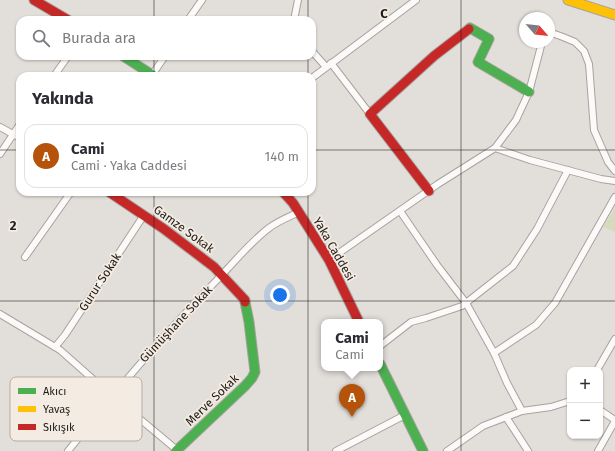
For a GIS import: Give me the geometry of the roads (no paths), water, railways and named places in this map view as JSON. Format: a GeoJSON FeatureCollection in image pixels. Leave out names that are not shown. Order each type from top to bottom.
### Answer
{"type":"FeatureCollection","features":[{"type":"Feature","properties":{"kind":"street"},"geometry":{"type":"LineString","coordinates":[[34,0],[61,16]]}},
{"type":"Feature","properties":{"kind":"street"},"geometry":{"type":"LineString","coordinates":[[191,16],[202,0]]}},
{"type":"Feature","properties":{"kind":"street"},"geometry":{"type":"LineString","coordinates":[[295,16],[298,0]]}},
{"type":"Feature","properties":{"kind":"street"},"geometry":{"type":"LineString","coordinates":[[316,75],[416,0]]}},
{"type":"Feature","properties":{"kind":"street"},"geometry":{"type":"LineString","coordinates":[[568,0],[615,15]]}},
{"type":"Feature","properties":{"kind":"street"},"geometry":{"type":"LineString","coordinates":[[370,114],[434,56],[470,28],[489,39],[478,62],[529,92]]}},
{"type":"Feature","properties":{"kind":"street"},"geometry":{"type":"LineString","coordinates":[[555,34],[575,42],[584,51],[589,64],[594,130],[608,162],[615,171]]}},
{"type":"Feature","properties":{"kind":"street"},"geometry":{"type":"LineString","coordinates":[[329,260],[429,191],[495,148],[516,120],[529,92],[540,48]]}},
{"type":"Feature","properties":{"kind":"street"},"geometry":{"type":"LineString","coordinates":[[316,54],[328,65],[370,114],[429,191]]}},
{"type":"Feature","properties":{"kind":"street"},"geometry":{"type":"LineString","coordinates":[[57,72],[65,60]]}},
{"type":"Feature","properties":{"kind":"street"},"geometry":{"type":"LineString","coordinates":[[129,60],[148,72]]}},
{"type":"Feature","properties":{"kind":"street"},"geometry":{"type":"LineString","coordinates":[[155,72],[162,60]]}},
{"type":"Feature","properties":{"kind":"street"},"geometry":{"type":"LineString","coordinates":[[0,127],[14,134]]}},
{"type":"Feature","properties":{"kind":"street"},"geometry":{"type":"LineString","coordinates":[[0,154],[16,131]]}},
{"type":"Feature","properties":{"kind":"street"},"geometry":{"type":"LineString","coordinates":[[495,148],[530,160],[601,180],[615,181]]}},
{"type":"Feature","properties":{"kind":"street"},"geometry":{"type":"LineString","coordinates":[[383,344],[411,322],[462,306],[513,266],[537,229],[568,170]]}},
{"type":"Feature","properties":{"kind":"street"},"geometry":{"type":"LineString","coordinates":[[25,257],[67,196]]}},
{"type":"Feature","properties":{"kind":"street","name":"Gamze Sokak"},"geometry":{"type":"LineString","coordinates":[[115,196],[214,266],[222,274]]}},
{"type":"Feature","properties":{"kind":"street","name":"Yaka Caddesi"},"geometry":{"type":"LineString","coordinates":[[287,196],[299,212],[329,260],[358,319]]}},
{"type":"Feature","properties":{"kind":"street"},"geometry":{"type":"LineString","coordinates":[[494,353],[536,325],[555,303],[615,198]]}},
{"type":"Feature","properties":{"kind":"street"},"geometry":{"type":"LineString","coordinates":[[400,211],[437,265],[466,303],[494,353],[507,383],[522,411]]}},
{"type":"Feature","properties":{"kind":"street","name":"Gümüşhane Sokak"},"geometry":{"type":"LineString","coordinates":[[128,377],[168,331],[259,236],[271,227],[299,212]]}},
{"type":"Feature","properties":{"kind":"street","name":"Gurur Sokak"},"geometry":{"type":"LineString","coordinates":[[55,347],[65,335],[144,215]]}},
{"type":"Feature","properties":{"kind":"street","name":"Merve Sokak"},"geometry":{"type":"LineString","coordinates":[[176,451],[245,386],[255,372],[245,300],[222,274]]}},
{"type":"Feature","properties":{"kind":"street"},"geometry":{"type":"LineString","coordinates":[[0,314],[60,350],[90,377]]}},
{"type":"Feature","properties":{"kind":"street"},"geometry":{"type":"LineString","coordinates":[[599,367],[615,338]]}},
{"type":"Feature","properties":{"kind":"street"},"geometry":{"type":"LineString","coordinates":[[383,370],[423,451]]}},
{"type":"Feature","properties":{"kind":"street"},"geometry":{"type":"LineString","coordinates":[[448,451],[483,426],[522,411],[551,407],[567,402]]}},
{"type":"Feature","properties":{"kind":"street"},"geometry":{"type":"LineString","coordinates":[[598,451],[615,421],[603,412]]}},
{"type":"Feature","properties":{"kind":"street"},"geometry":{"type":"LineString","coordinates":[[336,451],[405,415]]}},
{"type":"Feature","properties":{"kind":"street"},"geometry":{"type":"LineString","coordinates":[[506,417],[528,451]]}},
{"type":"Feature","properties":{"kind":"street"},"geometry":{"type":"LineString","coordinates":[[142,421],[176,451]]}},
{"type":"Feature","properties":{"kind":"street","name":"Gümüşhane Sokak"},"geometry":{"type":"LineString","coordinates":[[68,451],[76,441]]}},
{"type":"Feature","properties":{"kind":"place","name":"Cami"},"geometry":{"type":"Point","coordinates":[352,417]}}]}
